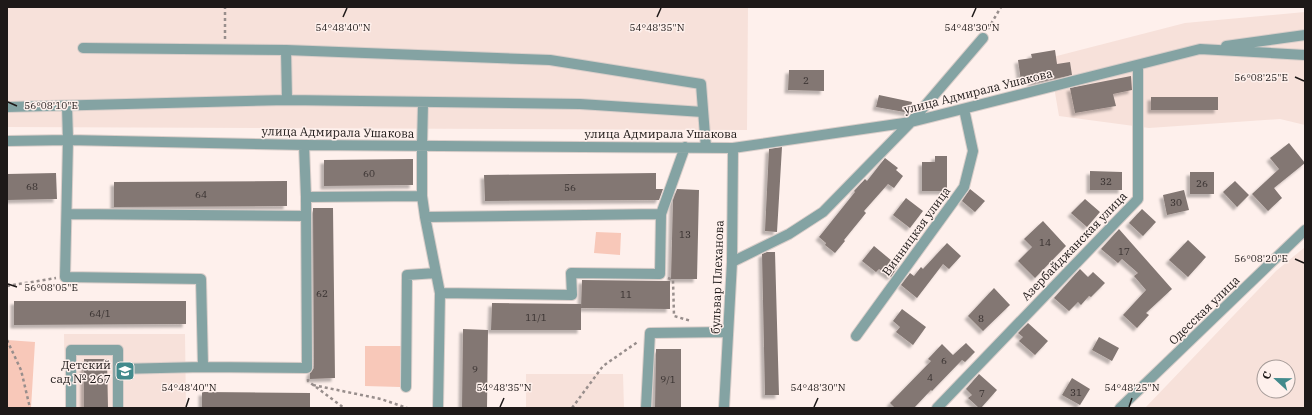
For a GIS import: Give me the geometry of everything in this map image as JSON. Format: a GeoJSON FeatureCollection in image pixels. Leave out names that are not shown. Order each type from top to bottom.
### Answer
{"type":"FeatureCollection","features":[{"type":"Feature","properties":{"kind":"street"},"geometry":{"type":"LineString","coordinates":[[1200,49],[1305,36]]}},
{"type":"Feature","properties":{"kind":"street"},"geometry":{"type":"LineString","coordinates":[[732,262],[789,234],[823,212],[910,122],[983,38]]}},
{"type":"Feature","properties":{"kind":"street"},"geometry":{"type":"LineString","coordinates":[[83,48],[286,50],[550,60],[701,84],[706,148]]}},
{"type":"Feature","properties":{"kind":"street","name":"улица Адмирала Ушакова"},"geometry":{"type":"LineString","coordinates":[[7,141],[68,140],[304,145],[733,148],[910,122],[1200,49],[1305,55]]}},
{"type":"Feature","properties":{"kind":"street"},"geometry":{"type":"LineString","coordinates":[[286,50],[287,100]]}},
{"type":"Feature","properties":{"kind":"street","name":"Азербайджанская улица"},"geometry":{"type":"LineString","coordinates":[[938,408],[1138,199],[1138,65]]}},
{"type":"Feature","properties":{"kind":"street"},"geometry":{"type":"LineString","coordinates":[[7,108],[287,100],[580,104],[703,112]]}},
{"type":"Feature","properties":{"kind":"street"},"geometry":{"type":"LineString","coordinates":[[423,103],[422,196],[440,293],[438,408]]}},
{"type":"Feature","properties":{"kind":"street"},"geometry":{"type":"LineString","coordinates":[[67,106],[68,140],[65,276],[201,280],[203,367]]}},
{"type":"Feature","properties":{"kind":"street","name":"Винницкая улица"},"geometry":{"type":"LineString","coordinates":[[856,336],[964,187],[973,151],[964,109]]}},
{"type":"Feature","properties":{"kind":"street"},"geometry":{"type":"LineString","coordinates":[[118,369],[203,367],[307,368],[306,197],[304,145]]}},
{"type":"Feature","properties":{"kind":"street"},"geometry":{"type":"LineString","coordinates":[[440,293],[572,295],[571,273],[660,274],[661,214],[685,148]]}},
{"type":"Feature","properties":{"kind":"street","name":"бульвар Плеханова"},"geometry":{"type":"LineString","coordinates":[[724,408],[732,262],[733,148]]}},
{"type":"Feature","properties":{"kind":"street"},"geometry":{"type":"LineString","coordinates":[[306,197],[422,196]]}},
{"type":"Feature","properties":{"kind":"street"},"geometry":{"type":"LineString","coordinates":[[66,214],[306,216]]}},
{"type":"Feature","properties":{"kind":"street"},"geometry":{"type":"LineString","coordinates":[[425,217],[661,214]]}},
{"type":"Feature","properties":{"kind":"street","name":"Одесская улица"},"geometry":{"type":"LineString","coordinates":[[1120,408],[1305,230]]}},
{"type":"Feature","properties":{"kind":"street"},"geometry":{"type":"LineString","coordinates":[[406,388],[407,275],[436,273]]}},
{"type":"Feature","properties":{"kind":"street"},"geometry":{"type":"LineString","coordinates":[[646,408],[650,332],[728,332]]}},
{"type":"Feature","properties":{"kind":"street"},"geometry":{"type":"LineString","coordinates":[[71,408],[71,350],[118,350],[118,408]]}},
{"type":"Feature","properties":{"kind":"path"},"geometry":{"type":"LineString","coordinates":[[224,49],[225,7]]}},
{"type":"Feature","properties":{"kind":"path"},"geometry":{"type":"LineString","coordinates":[[983,38],[1001,7]]}},
{"type":"Feature","properties":{"kind":"path"},"geometry":{"type":"LineString","coordinates":[[660,274],[673,280],[674,316],[694,322]]}},
{"type":"Feature","properties":{"kind":"path"},"geometry":{"type":"LineString","coordinates":[[7,286],[65,276]]}},
{"type":"Feature","properties":{"kind":"path"},"geometry":{"type":"LineString","coordinates":[[572,408],[603,366],[650,332]]}},
{"type":"Feature","properties":{"kind":"path"},"geometry":{"type":"LineString","coordinates":[[7,340],[21,370],[30,408]]}},
{"type":"Feature","properties":{"kind":"path"},"geometry":{"type":"LineString","coordinates":[[307,368],[308,381],[344,408]]}},
{"type":"Feature","properties":{"kind":"path"},"geometry":{"type":"LineString","coordinates":[[313,385],[381,399],[407,408]]}},
{"type":"Feature","properties":{"kind":"shaded area"},"geometry":{"type":"Polygon","coordinates":[[[7,7],[748,7],[747,130],[7,127],[7,7]]]}},
{"type":"Feature","properties":{"kind":"shaded area"},"geometry":{"type":"Polygon","coordinates":[[[1305,12],[1305,125],[1280,119],[1149,128],[1059,116],[1049,58],[1185,23],[1305,12]]]}},
{"type":"Feature","properties":{"kind":"shaded area"},"geometry":{"type":"Polygon","coordinates":[[[596,232],[621,233],[620,255],[594,253],[596,232]]]}},
{"type":"Feature","properties":{"kind":"shaded area"},"geometry":{"type":"Polygon","coordinates":[[[1305,247],[1305,408],[1145,408],[1276,271],[1305,247]]]}},
{"type":"Feature","properties":{"kind":"shaded area","name":"Детский сад № 267"},"geometry":{"type":"Polygon","coordinates":[[[64,334],[185,334],[186,408],[65,408],[64,334]]]}},
{"type":"Feature","properties":{"kind":"shaded area"},"geometry":{"type":"Polygon","coordinates":[[[7,340],[35,342],[31,408],[7,408],[7,340]]]}},
{"type":"Feature","properties":{"kind":"shaded area"},"geometry":{"type":"Polygon","coordinates":[[[365,346],[401,346],[400,387],[365,386],[365,346]]]}},
{"type":"Feature","properties":{"kind":"shaded area"},"geometry":{"type":"Polygon","coordinates":[[[526,374],[623,374],[624,408],[526,408],[526,374]]]}},
{"type":"Feature","properties":{"kind":"building"},"geometry":{"type":"Polygon","coordinates":[[[1055,50],[1057,64],[1070,62],[1072,75],[1032,84],[1031,80],[1021,81],[1018,60],[1032,58],[1031,54],[1055,50]]]}},
{"type":"Feature","properties":{"kind":"building"},"geometry":{"type":"Polygon","coordinates":[[[789,70],[824,70],[824,91],[788,90],[789,70]]]}},
{"type":"Feature","properties":{"kind":"building"},"geometry":{"type":"Polygon","coordinates":[[[1131,76],[1132,90],[1113,94],[1116,106],[1075,113],[1070,88],[1131,76]]]}},
{"type":"Feature","properties":{"kind":"building"},"geometry":{"type":"Polygon","coordinates":[[[879,95],[912,102],[910,113],[876,107],[879,95]]]}},
{"type":"Feature","properties":{"kind":"building"},"geometry":{"type":"Polygon","coordinates":[[[1151,97],[1218,97],[1218,110],[1151,110],[1151,97]]]}},
{"type":"Feature","properties":{"kind":"building"},"geometry":{"type":"Polygon","coordinates":[[[1289,143],[1305,163],[1274,188],[1282,198],[1268,211],[1252,194],[1279,169],[1270,158],[1289,143]]]}},
{"type":"Feature","properties":{"kind":"building"},"geometry":{"type":"Polygon","coordinates":[[[782,147],[777,232],[765,231],[769,149],[782,147]]]}},
{"type":"Feature","properties":{"kind":"building"},"geometry":{"type":"Polygon","coordinates":[[[935,156],[947,156],[947,191],[922,191],[922,162],[935,162],[935,156]]]}},
{"type":"Feature","properties":{"kind":"building"},"geometry":{"type":"Polygon","coordinates":[[[885,158],[898,168],[896,170],[903,176],[894,188],[888,184],[864,211],[866,213],[835,253],[825,245],[826,243],[819,237],[855,192],[854,191],[865,179],[867,181],[885,158]]]}},
{"type":"Feature","properties":{"kind":"building"},"geometry":{"type":"Polygon","coordinates":[[[413,159],[413,185],[324,186],[324,160],[413,159]]]}},
{"type":"Feature","properties":{"kind":"building"},"geometry":{"type":"Polygon","coordinates":[[[1090,171],[1122,172],[1122,190],[1090,190],[1090,171]]]}},
{"type":"Feature","properties":{"kind":"building"},"geometry":{"type":"Polygon","coordinates":[[[1190,172],[1214,172],[1214,194],[1190,194],[1190,172]]]}},
{"type":"Feature","properties":{"kind":"building"},"geometry":{"type":"Polygon","coordinates":[[[56,173],[57,199],[7,200],[7,174],[56,173]]]}},
{"type":"Feature","properties":{"kind":"building"},"geometry":{"type":"Polygon","coordinates":[[[656,173],[656,189],[663,189],[659,200],[485,201],[484,175],[656,173]]]}},
{"type":"Feature","properties":{"kind":"building"},"geometry":{"type":"Polygon","coordinates":[[[287,181],[287,206],[114,207],[114,182],[287,181]]]}},
{"type":"Feature","properties":{"kind":"building"},"geometry":{"type":"Polygon","coordinates":[[[1235,181],[1249,195],[1237,207],[1223,192],[1235,181]]]}},
{"type":"Feature","properties":{"kind":"building"},"geometry":{"type":"Polygon","coordinates":[[[677,189],[699,190],[697,279],[671,279],[673,200],[677,189]]]}},
{"type":"Feature","properties":{"kind":"building"},"geometry":{"type":"Polygon","coordinates":[[[970,189],[985,201],[975,212],[962,201],[970,189]]]}},
{"type":"Feature","properties":{"kind":"building"},"geometry":{"type":"Polygon","coordinates":[[[1184,190],[1189,210],[1167,215],[1163,195],[1184,190]]]}},
{"type":"Feature","properties":{"kind":"building"},"geometry":{"type":"Polygon","coordinates":[[[906,198],[923,211],[910,228],[893,215],[906,198]]]}},
{"type":"Feature","properties":{"kind":"building"},"geometry":{"type":"Polygon","coordinates":[[[1085,199],[1100,212],[1087,227],[1071,213],[1085,199]]]}},
{"type":"Feature","properties":{"kind":"building"},"geometry":{"type":"Polygon","coordinates":[[[313,208],[333,208],[335,378],[310,379],[310,373],[314,368],[313,208]]]}},
{"type":"Feature","properties":{"kind":"building"},"geometry":{"type":"Polygon","coordinates":[[[1142,209],[1156,222],[1143,236],[1129,223],[1142,209]]]}},
{"type":"Feature","properties":{"kind":"building"},"geometry":{"type":"Polygon","coordinates":[[[1043,221],[1066,246],[1035,278],[1018,261],[1032,247],[1024,239],[1043,221]]]}},
{"type":"Feature","properties":{"kind":"building"},"geometry":{"type":"Polygon","coordinates":[[[1119,229],[1172,289],[1146,313],[1149,315],[1137,328],[1123,315],[1146,290],[1134,276],[1138,273],[1122,259],[1118,263],[1101,249],[1119,229]]]}},
{"type":"Feature","properties":{"kind":"building"},"geometry":{"type":"Polygon","coordinates":[[[1188,240],[1206,257],[1188,277],[1169,260],[1188,240]]]}},
{"type":"Feature","properties":{"kind":"building"},"geometry":{"type":"Polygon","coordinates":[[[947,243],[961,256],[949,269],[943,264],[917,298],[901,285],[910,273],[914,276],[921,267],[923,269],[947,243]]]}},
{"type":"Feature","properties":{"kind":"building"},"geometry":{"type":"Polygon","coordinates":[[[874,246],[898,266],[891,277],[879,269],[876,272],[862,261],[874,246]]]}},
{"type":"Feature","properties":{"kind":"building"},"geometry":{"type":"Polygon","coordinates":[[[767,252],[775,252],[779,395],[765,395],[762,254],[767,252]]]}},
{"type":"Feature","properties":{"kind":"building"},"geometry":{"type":"Polygon","coordinates":[[[1080,269],[1088,277],[1093,272],[1105,283],[1091,297],[1089,296],[1081,305],[1078,302],[1069,311],[1054,298],[1080,269]]]}},
{"type":"Feature","properties":{"kind":"building"},"geometry":{"type":"Polygon","coordinates":[[[582,280],[670,281],[670,309],[581,308],[582,280]]]}},
{"type":"Feature","properties":{"kind":"building"},"geometry":{"type":"Polygon","coordinates":[[[994,288],[1010,305],[983,331],[968,316],[994,288]]]}},
{"type":"Feature","properties":{"kind":"building"},"geometry":{"type":"Polygon","coordinates":[[[14,301],[186,301],[186,324],[14,325],[14,301]]]}},
{"type":"Feature","properties":{"kind":"building"},"geometry":{"type":"Polygon","coordinates":[[[492,303],[581,304],[581,330],[491,330],[492,303]]]}},
{"type":"Feature","properties":{"kind":"building"},"geometry":{"type":"Polygon","coordinates":[[[902,309],[926,327],[913,345],[896,332],[900,327],[893,321],[902,309]]]}},
{"type":"Feature","properties":{"kind":"building"},"geometry":{"type":"Polygon","coordinates":[[[1028,323],[1048,341],[1035,355],[1019,341],[1023,337],[1018,333],[1028,323]]]}},
{"type":"Feature","properties":{"kind":"building"},"geometry":{"type":"Polygon","coordinates":[[[463,329],[488,330],[487,408],[462,408],[463,329]]]}},
{"type":"Feature","properties":{"kind":"building"},"geometry":{"type":"Polygon","coordinates":[[[1099,337],[1119,348],[1112,361],[1092,350],[1099,337]]]}},
{"type":"Feature","properties":{"kind":"building"},"geometry":{"type":"Polygon","coordinates":[[[966,343],[975,352],[965,362],[962,360],[914,408],[895,408],[890,403],[931,361],[928,359],[942,344],[953,355],[966,343]]]}},
{"type":"Feature","properties":{"kind":"building"},"geometry":{"type":"Polygon","coordinates":[[[656,349],[681,349],[681,408],[655,408],[656,349]]]}},
{"type":"Feature","properties":{"kind":"building"},"geometry":{"type":"Polygon","coordinates":[[[84,359],[107,359],[108,408],[84,408],[84,359]]]}},
{"type":"Feature","properties":{"kind":"building"},"geometry":{"type":"Polygon","coordinates":[[[979,374],[997,390],[981,408],[979,408],[968,398],[972,395],[966,389],[979,374]]]}},
{"type":"Feature","properties":{"kind":"building"},"geometry":{"type":"Polygon","coordinates":[[[1072,378],[1090,389],[1080,405],[1062,395],[1072,378]]]}},
{"type":"Feature","properties":{"kind":"building"},"geometry":{"type":"Polygon","coordinates":[[[202,392],[310,393],[310,408],[202,408],[202,392]]]}},
{"type":"Feature","properties":{"kind":"place","name":"Детский сад № 267"},"geometry":{"type":"Point","coordinates":[125,371]}}]}
